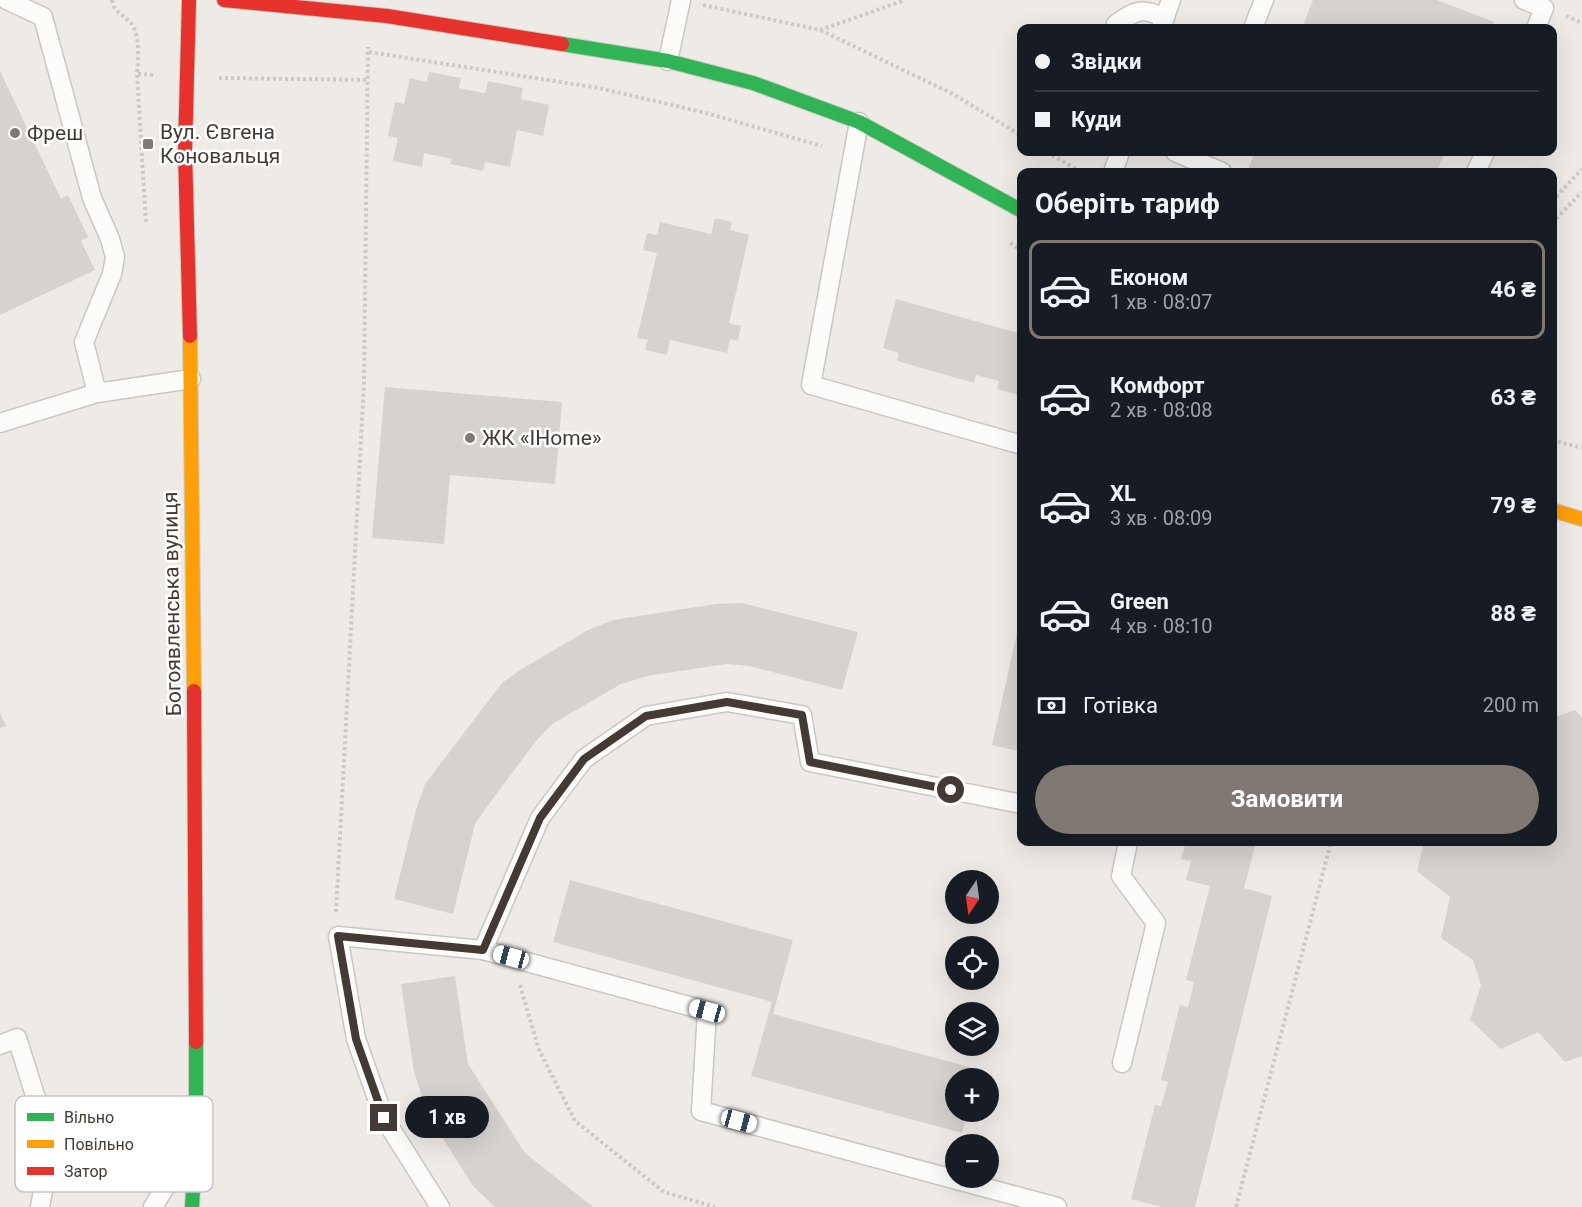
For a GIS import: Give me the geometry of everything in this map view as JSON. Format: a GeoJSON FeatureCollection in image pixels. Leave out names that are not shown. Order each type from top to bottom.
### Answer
{"type":"FeatureCollection","features":[{"type":"Feature","properties":{"kind":"street","name":"Богоявленська вулиця"},"geometry":{"type":"LineString","coordinates":[[189,0],[185,151],[191,379],[196,1096]]}},
{"type":"Feature","properties":{"kind":"street"},"geometry":{"type":"LineString","coordinates":[[224,0],[301,3],[361,14],[390,8],[668,61],[753,83],[859,122],[1017,208]]}},
{"type":"Feature","properties":{"kind":"street"},"geometry":{"type":"LineString","coordinates":[[1557,512],[1582,519]]}},
{"type":"Feature","properties":{"kind":"street","name":"Богоявленська вулиця"},"geometry":{"type":"LineString","coordinates":[[192,1207],[193,1192]]}},
{"type":"Feature","properties":{"kind":"lane"},"geometry":{"type":"LineString","coordinates":[[7,0],[43,17],[92,198],[110,239],[115,257],[112,274],[84,342],[97,393]]}},
{"type":"Feature","properties":{"kind":"lane"},"geometry":{"type":"LineString","coordinates":[[668,61],[681,0]]}},
{"type":"Feature","properties":{"kind":"lane"},"geometry":{"type":"LineString","coordinates":[[1116,24],[1135,11],[1151,11],[1163,23],[1171,0]]}},
{"type":"Feature","properties":{"kind":"lane"},"geometry":{"type":"LineString","coordinates":[[1255,24],[1264,0]]}},
{"type":"Feature","properties":{"kind":"lane"},"geometry":{"type":"LineString","coordinates":[[1524,0],[1544,8],[1538,24]]}},
{"type":"Feature","properties":{"kind":"lane"},"geometry":{"type":"LineString","coordinates":[[859,122],[811,386],[1017,444]]}},
{"type":"Feature","properties":{"kind":"lane"},"geometry":{"type":"LineString","coordinates":[[1206,158],[1217,168]]}},
{"type":"Feature","properties":{"kind":"lane"},"geometry":{"type":"LineString","coordinates":[[0,423],[97,393],[191,379]]}},
{"type":"Feature","properties":{"kind":"lane"},"geometry":{"type":"LineString","coordinates":[[483,950],[540,818],[584,759],[646,716],[727,702],[802,715],[810,762],[1017,803]]}},
{"type":"Feature","properties":{"kind":"lane"},"geometry":{"type":"LineString","coordinates":[[1122,1063],[1156,923],[1121,876],[1127,846]]}},
{"type":"Feature","properties":{"kind":"lane"},"geometry":{"type":"LineString","coordinates":[[440,1207],[384,1118],[356,1039],[338,936],[483,950],[707,1011],[700,1111],[1057,1207]]}},
{"type":"Feature","properties":{"kind":"lane"},"geometry":{"type":"LineString","coordinates":[[0,1045],[17,1038],[35,1096]]}},
{"type":"Feature","properties":{"kind":"lane"},"geometry":{"type":"LineString","coordinates":[[40,1207],[43,1192]]}},
{"type":"Feature","properties":{"kind":"lane"},"geometry":{"type":"LineString","coordinates":[[153,1207],[162,1192]]}},
{"type":"Feature","properties":{"kind":"path"},"geometry":{"type":"LineString","coordinates":[[112,0],[113,8],[133,26],[139,52],[137,74],[146,224]]}},
{"type":"Feature","properties":{"kind":"path"},"geometry":{"type":"LineString","coordinates":[[681,0],[820,30],[953,94],[1017,133]]}},
{"type":"Feature","properties":{"kind":"path"},"geometry":{"type":"LineString","coordinates":[[820,30],[905,0]]}},
{"type":"Feature","properties":{"kind":"path"},"geometry":{"type":"LineString","coordinates":[[338,936],[335,908],[364,383],[369,52],[361,14]]}},
{"type":"Feature","properties":{"kind":"path"},"geometry":{"type":"LineString","coordinates":[[369,52],[599,88],[706,113],[853,157]]}},
{"type":"Feature","properties":{"kind":"path"},"geometry":{"type":"LineString","coordinates":[[137,74],[186,78],[368,80]]}},
{"type":"Feature","properties":{"kind":"path"},"geometry":{"type":"LineString","coordinates":[[1054,156],[1073,168]]}},
{"type":"Feature","properties":{"kind":"path"},"geometry":{"type":"LineString","coordinates":[[1557,196],[1582,168]]}},
{"type":"Feature","properties":{"kind":"path"},"geometry":{"type":"LineString","coordinates":[[1557,218],[1582,192]]}},
{"type":"Feature","properties":{"kind":"path"},"geometry":{"type":"LineString","coordinates":[[1003,239],[1017,248]]}},
{"type":"Feature","properties":{"kind":"path"},"geometry":{"type":"LineString","coordinates":[[1557,441],[1582,448]]}},
{"type":"Feature","properties":{"kind":"path"},"geometry":{"type":"LineString","coordinates":[[1236,1207],[1330,846]]}},
{"type":"Feature","properties":{"kind":"path"},"geometry":{"type":"LineString","coordinates":[[511,957],[539,1050],[575,1121],[664,1192],[716,1207]]}},
{"type":"Feature","properties":{"kind":"building"},"geometry":{"type":"Polygon","coordinates":[[[1313,0],[1437,0],[1494,22],[1493,24],[1304,24],[1313,0]]]}},
{"type":"Feature","properties":{"kind":"building","name":"Фреш"},"geometry":{"type":"Polygon","coordinates":[[[0,71],[61,199],[68,195],[88,237],[81,241],[95,270],[0,315],[0,71]]]}},
{"type":"Feature","properties":{"kind":"building"},"geometry":{"type":"Polygon","coordinates":[[[429,72],[461,78],[459,88],[485,93],[488,81],[523,88],[521,99],[549,105],[543,136],[517,130],[510,167],[485,162],[483,171],[450,164],[452,159],[424,153],[422,167],[393,161],[398,138],[388,136],[395,102],[404,104],[410,78],[427,82],[429,72]]]}},
{"type":"Feature","properties":{"kind":"building"},"geometry":{"type":"Polygon","coordinates":[[[1253,156],[1443,156],[1439,168],[1249,168],[1253,156]]]}},
{"type":"Feature","properties":{"kind":"building"},"geometry":{"type":"Polygon","coordinates":[[[715,218],[732,222],[730,230],[749,235],[729,323],[741,326],[738,341],[730,339],[727,353],[670,340],[667,355],[645,350],[648,340],[637,338],[657,253],[643,250],[647,233],[657,235],[660,222],[711,234],[715,218]]]}},
{"type":"Feature","properties":{"kind":"building"},"geometry":{"type":"Polygon","coordinates":[[[896,299],[1017,333],[1017,395],[997,389],[999,381],[976,375],[974,383],[897,361],[899,353],[883,348],[896,299]]]}},
{"type":"Feature","properties":{"kind":"building","name":"ЖК «IHome»"},"geometry":{"type":"Polygon","coordinates":[[[385,387],[562,402],[555,484],[450,475],[444,544],[372,538],[385,387]]]}},
{"type":"Feature","properties":{"kind":"building"},"geometry":{"type":"Polygon","coordinates":[[[742,603],[858,632],[842,690],[750,666],[726,664],[647,676],[621,684],[552,724],[536,741],[489,804],[475,824],[453,914],[394,899],[416,810],[425,784],[502,683],[588,630],[613,620],[716,604],[742,603]]]}},
{"type":"Feature","properties":{"kind":"building"},"geometry":{"type":"Polygon","coordinates":[[[1017,633],[1017,751],[992,745],[1017,633]]]}},
{"type":"Feature","properties":{"kind":"building"},"geometry":{"type":"Polygon","coordinates":[[[1575,710],[1582,717],[1582,1056],[1565,1062],[1538,1032],[1501,1049],[1470,1020],[1481,985],[1473,960],[1441,938],[1450,897],[1417,871],[1423,846],[1557,846],[1557,716],[1575,710]]]}},
{"type":"Feature","properties":{"kind":"building"},"geometry":{"type":"Polygon","coordinates":[[[0,713],[6,726],[0,728],[0,713]]]}},
{"type":"Feature","properties":{"kind":"building"},"geometry":{"type":"Polygon","coordinates":[[[1185,846],[1255,846],[1244,888],[1272,896],[1195,1207],[1162,1207],[1131,1199],[1155,1105],[1161,1106],[1168,1082],[1161,1080],[1180,1005],[1188,1007],[1194,982],[1186,980],[1210,886],[1186,880],[1191,861],[1181,859],[1185,846]]]}},
{"type":"Feature","properties":{"kind":"building"},"geometry":{"type":"Polygon","coordinates":[[[570,880],[793,940],[773,1014],[973,1068],[945,1068],[945,1122],[965,1122],[962,1133],[751,1076],[772,1002],[553,942],[570,880]]]}},
{"type":"Feature","properties":{"kind":"building"},"geometry":{"type":"Polygon","coordinates":[[[455,976],[468,1064],[525,1153],[593,1207],[495,1207],[473,1186],[428,1115],[414,1072],[401,984],[455,976]]]}},
{"type":"Feature","properties":{"kind":"traffic: fast"},"geometry":{"type":"LineString","coordinates":[[562,44],[668,61],[753,83],[859,122],[1017,208]]}},
{"type":"Feature","properties":{"kind":"traffic: fast"},"geometry":{"type":"LineString","coordinates":[[196,1042],[196,1096]]}},
{"type":"Feature","properties":{"kind":"traffic: fast"},"geometry":{"type":"LineString","coordinates":[[192,1207],[193,1192]]}},
{"type":"Feature","properties":{"kind":"traffic: slow"},"geometry":{"type":"LineString","coordinates":[[190,336],[194,691]]}},
{"type":"Feature","properties":{"kind":"traffic: slow"},"geometry":{"type":"LineString","coordinates":[[1557,512],[1582,519]]}},
{"type":"Feature","properties":{"kind":"traffic: jam"},"geometry":{"type":"LineString","coordinates":[[189,0],[185,151],[190,336]]}},
{"type":"Feature","properties":{"kind":"traffic: jam"},"geometry":{"type":"LineString","coordinates":[[224,0],[387,16],[562,44]]}},
{"type":"Feature","properties":{"kind":"traffic: jam"},"geometry":{"type":"LineString","coordinates":[[194,691],[196,1042]]}},
{"type":"Feature","properties":{"kind":"place","name":"Фреш"},"geometry":{"type":"Point","coordinates":[15,133]}},
{"type":"Feature","properties":{"kind":"place","name":"Вул. Євгена Коновальця"},"geometry":{"type":"Point","coordinates":[148,144]}},
{"type":"Feature","properties":{"kind":"place","name":"ЖК «IHome»"},"geometry":{"type":"Point","coordinates":[470,438]}},
{"type":"Feature","properties":{"kind":"route"},"geometry":{"type":"LineString","coordinates":[[384,1118],[356,1039],[338,936],[483,950],[540,818],[584,759],[646,716],[727,702],[802,715],[810,762],[951,790]]}}]}
